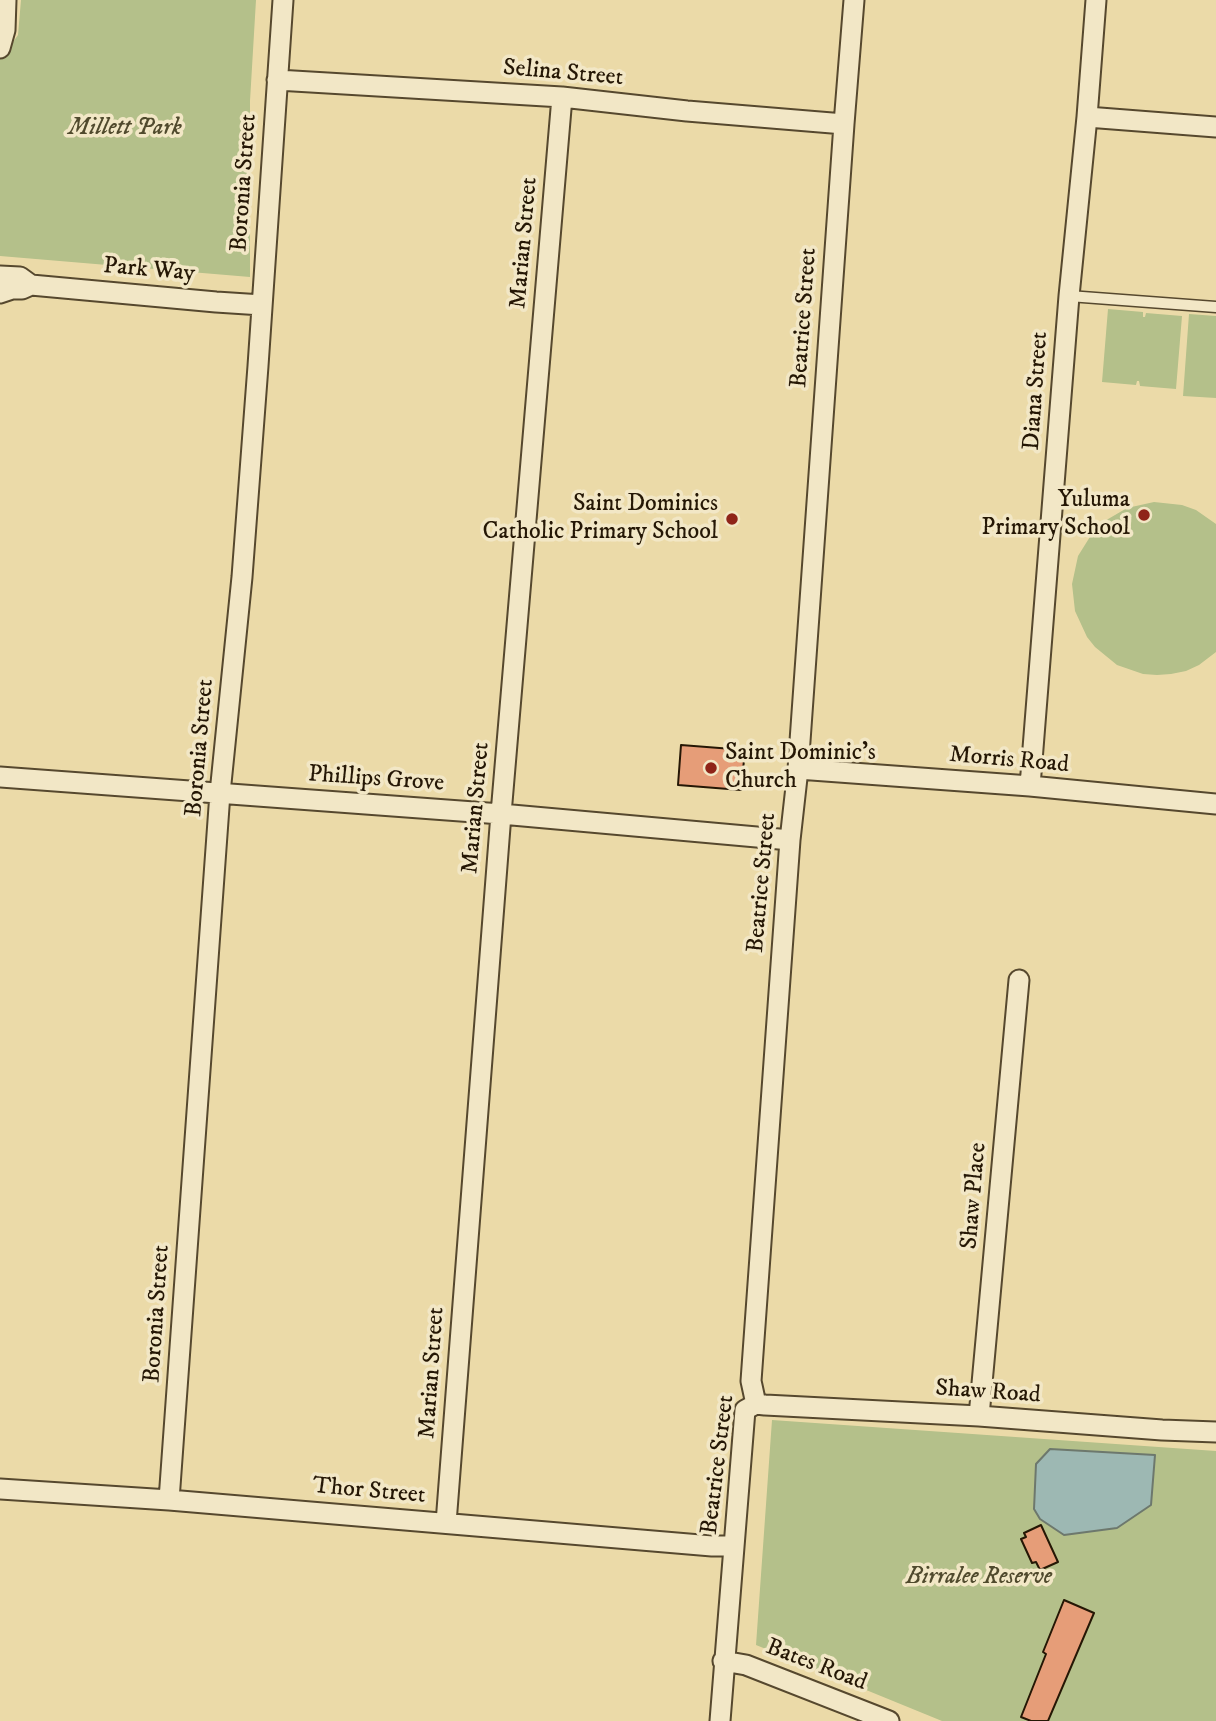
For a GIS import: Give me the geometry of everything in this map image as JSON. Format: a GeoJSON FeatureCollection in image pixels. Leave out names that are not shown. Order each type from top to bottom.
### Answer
{"type":"FeatureCollection","features":[{"type":"Feature","properties":{"kind":"street"},"geometry":{"type":"LineString","coordinates":[[1,46],[5,30],[6,0]]}},
{"type":"Feature","properties":{"kind":"street","name":"Boronia Street"},"geometry":{"type":"LineString","coordinates":[[169,1500],[220,793],[242,577],[283,0]]}},
{"type":"Feature","properties":{"kind":"street","name":"Beatrice Street"},"geometry":{"type":"LineString","coordinates":[[720,1721],[745,1410],[756,1404],[751,1381],[854,0]]}},
{"type":"Feature","properties":{"kind":"street","name":"Diana Street"},"geometry":{"type":"LineString","coordinates":[[1030,786],[1069,296],[1096,0]]}},
{"type":"Feature","properties":{"kind":"street","name":"Selina Street"},"geometry":{"type":"LineString","coordinates":[[277,80],[562,97],[844,124]]}},
{"type":"Feature","properties":{"kind":"street","name":"Marian Street"},"geometry":{"type":"LineString","coordinates":[[446,1523],[501,814],[562,97]]}},
{"type":"Feature","properties":{"kind":"street"},"geometry":{"type":"LineString","coordinates":[[1087,117],[1216,127]]}},
{"type":"Feature","properties":{"kind":"street","name":"Park Way"},"geometry":{"type":"LineString","coordinates":[[0,275],[20,277],[31,285]]}},
{"type":"Feature","properties":{"kind":"street","name":"Park Way"},"geometry":{"type":"LineString","coordinates":[[0,293],[31,285],[262,305]]}},
{"type":"Feature","properties":{"kind":"street","name":"Morris Road"},"geometry":{"type":"LineString","coordinates":[[798,769],[1030,786],[1216,804]]}},
{"type":"Feature","properties":{"kind":"street","name":"Phillips Grove"},"geometry":{"type":"LineString","coordinates":[[0,777],[501,814],[790,840]]}},
{"type":"Feature","properties":{"kind":"street","name":"Shaw Place"},"geometry":{"type":"LineString","coordinates":[[979,1416],[1019,980]]}},
{"type":"Feature","properties":{"kind":"street","name":"Shaw Road"},"geometry":{"type":"LineString","coordinates":[[756,1404],[1216,1432]]}},
{"type":"Feature","properties":{"kind":"street","name":"Thor Street"},"geometry":{"type":"LineString","coordinates":[[0,1489],[169,1500],[733,1546]]}},
{"type":"Feature","properties":{"kind":"street","name":"Bates Road"},"geometry":{"type":"LineString","coordinates":[[723,1661],[746,1665],[889,1721]]}},
{"type":"Feature","properties":{"kind":"lane"},"geometry":{"type":"LineString","coordinates":[[1069,296],[1216,307]]}},
{"type":"Feature","properties":{"kind":"green space","name":"Millett Park"},"geometry":{"type":"Polygon","coordinates":[[[21,0],[256,0],[250,101],[250,277],[0,256],[0,56],[3,56],[18,35],[21,0]]]}},
{"type":"Feature","properties":{"kind":"green space"},"geometry":{"type":"Polygon","coordinates":[[[1108,309],[1143,312],[1143,317],[1146,313],[1182,316],[1176,389],[1140,386],[1139,381],[1136,385],[1102,382],[1108,309]]]}},
{"type":"Feature","properties":{"kind":"green space"},"geometry":{"type":"Polygon","coordinates":[[[1189,314],[1216,316],[1216,398],[1183,396],[1189,314]]]}},
{"type":"Feature","properties":{"kind":"green space"},"geometry":{"type":"Polygon","coordinates":[[[1154,502],[1182,505],[1196,510],[1216,524],[1216,652],[1186,671],[1157,675],[1143,674],[1117,665],[1095,647],[1087,637],[1075,611],[1072,584],[1078,556],[1093,532],[1103,522],[1127,508],[1154,502]]]}},
{"type":"Feature","properties":{"kind":"green space","name":"Birralee Reserve"},"geometry":{"type":"Polygon","coordinates":[[[772,1420],[1216,1451],[1216,1721],[942,1721],[756,1645],[772,1420]]]}},
{"type":"Feature","properties":{"kind":"water"},"geometry":{"type":"Polygon","coordinates":[[[1050,1449],[1155,1455],[1151,1505],[1117,1528],[1064,1535],[1040,1519],[1034,1509],[1036,1464],[1050,1449]]]}},
{"type":"Feature","properties":{"kind":"building","name":"Saint Dominic's Church"},"geometry":{"type":"Polygon","coordinates":[[[681,745],[745,750],[741,790],[678,785],[681,745]]]}},
{"type":"Feature","properties":{"kind":"building"},"geometry":{"type":"Polygon","coordinates":[[[1041,1525],[1058,1562],[1040,1570],[1036,1562],[1032,1563],[1021,1539],[1026,1537],[1024,1533],[1041,1525]]]}},
{"type":"Feature","properties":{"kind":"building"},"geometry":{"type":"Polygon","coordinates":[[[1064,1600],[1094,1613],[1048,1721],[1031,1721],[1021,1717],[1064,1600]]]}},
{"type":"Feature","properties":{"kind":"place","name":"Yuluma Primary School"},"geometry":{"type":"Point","coordinates":[1144,515]}},
{"type":"Feature","properties":{"kind":"place","name":"Saint Dominics Catholic Primary School"},"geometry":{"type":"Point","coordinates":[732,519]}},
{"type":"Feature","properties":{"kind":"place","name":"Saint Dominic's Church"},"geometry":{"type":"Point","coordinates":[711,768]}}]}
